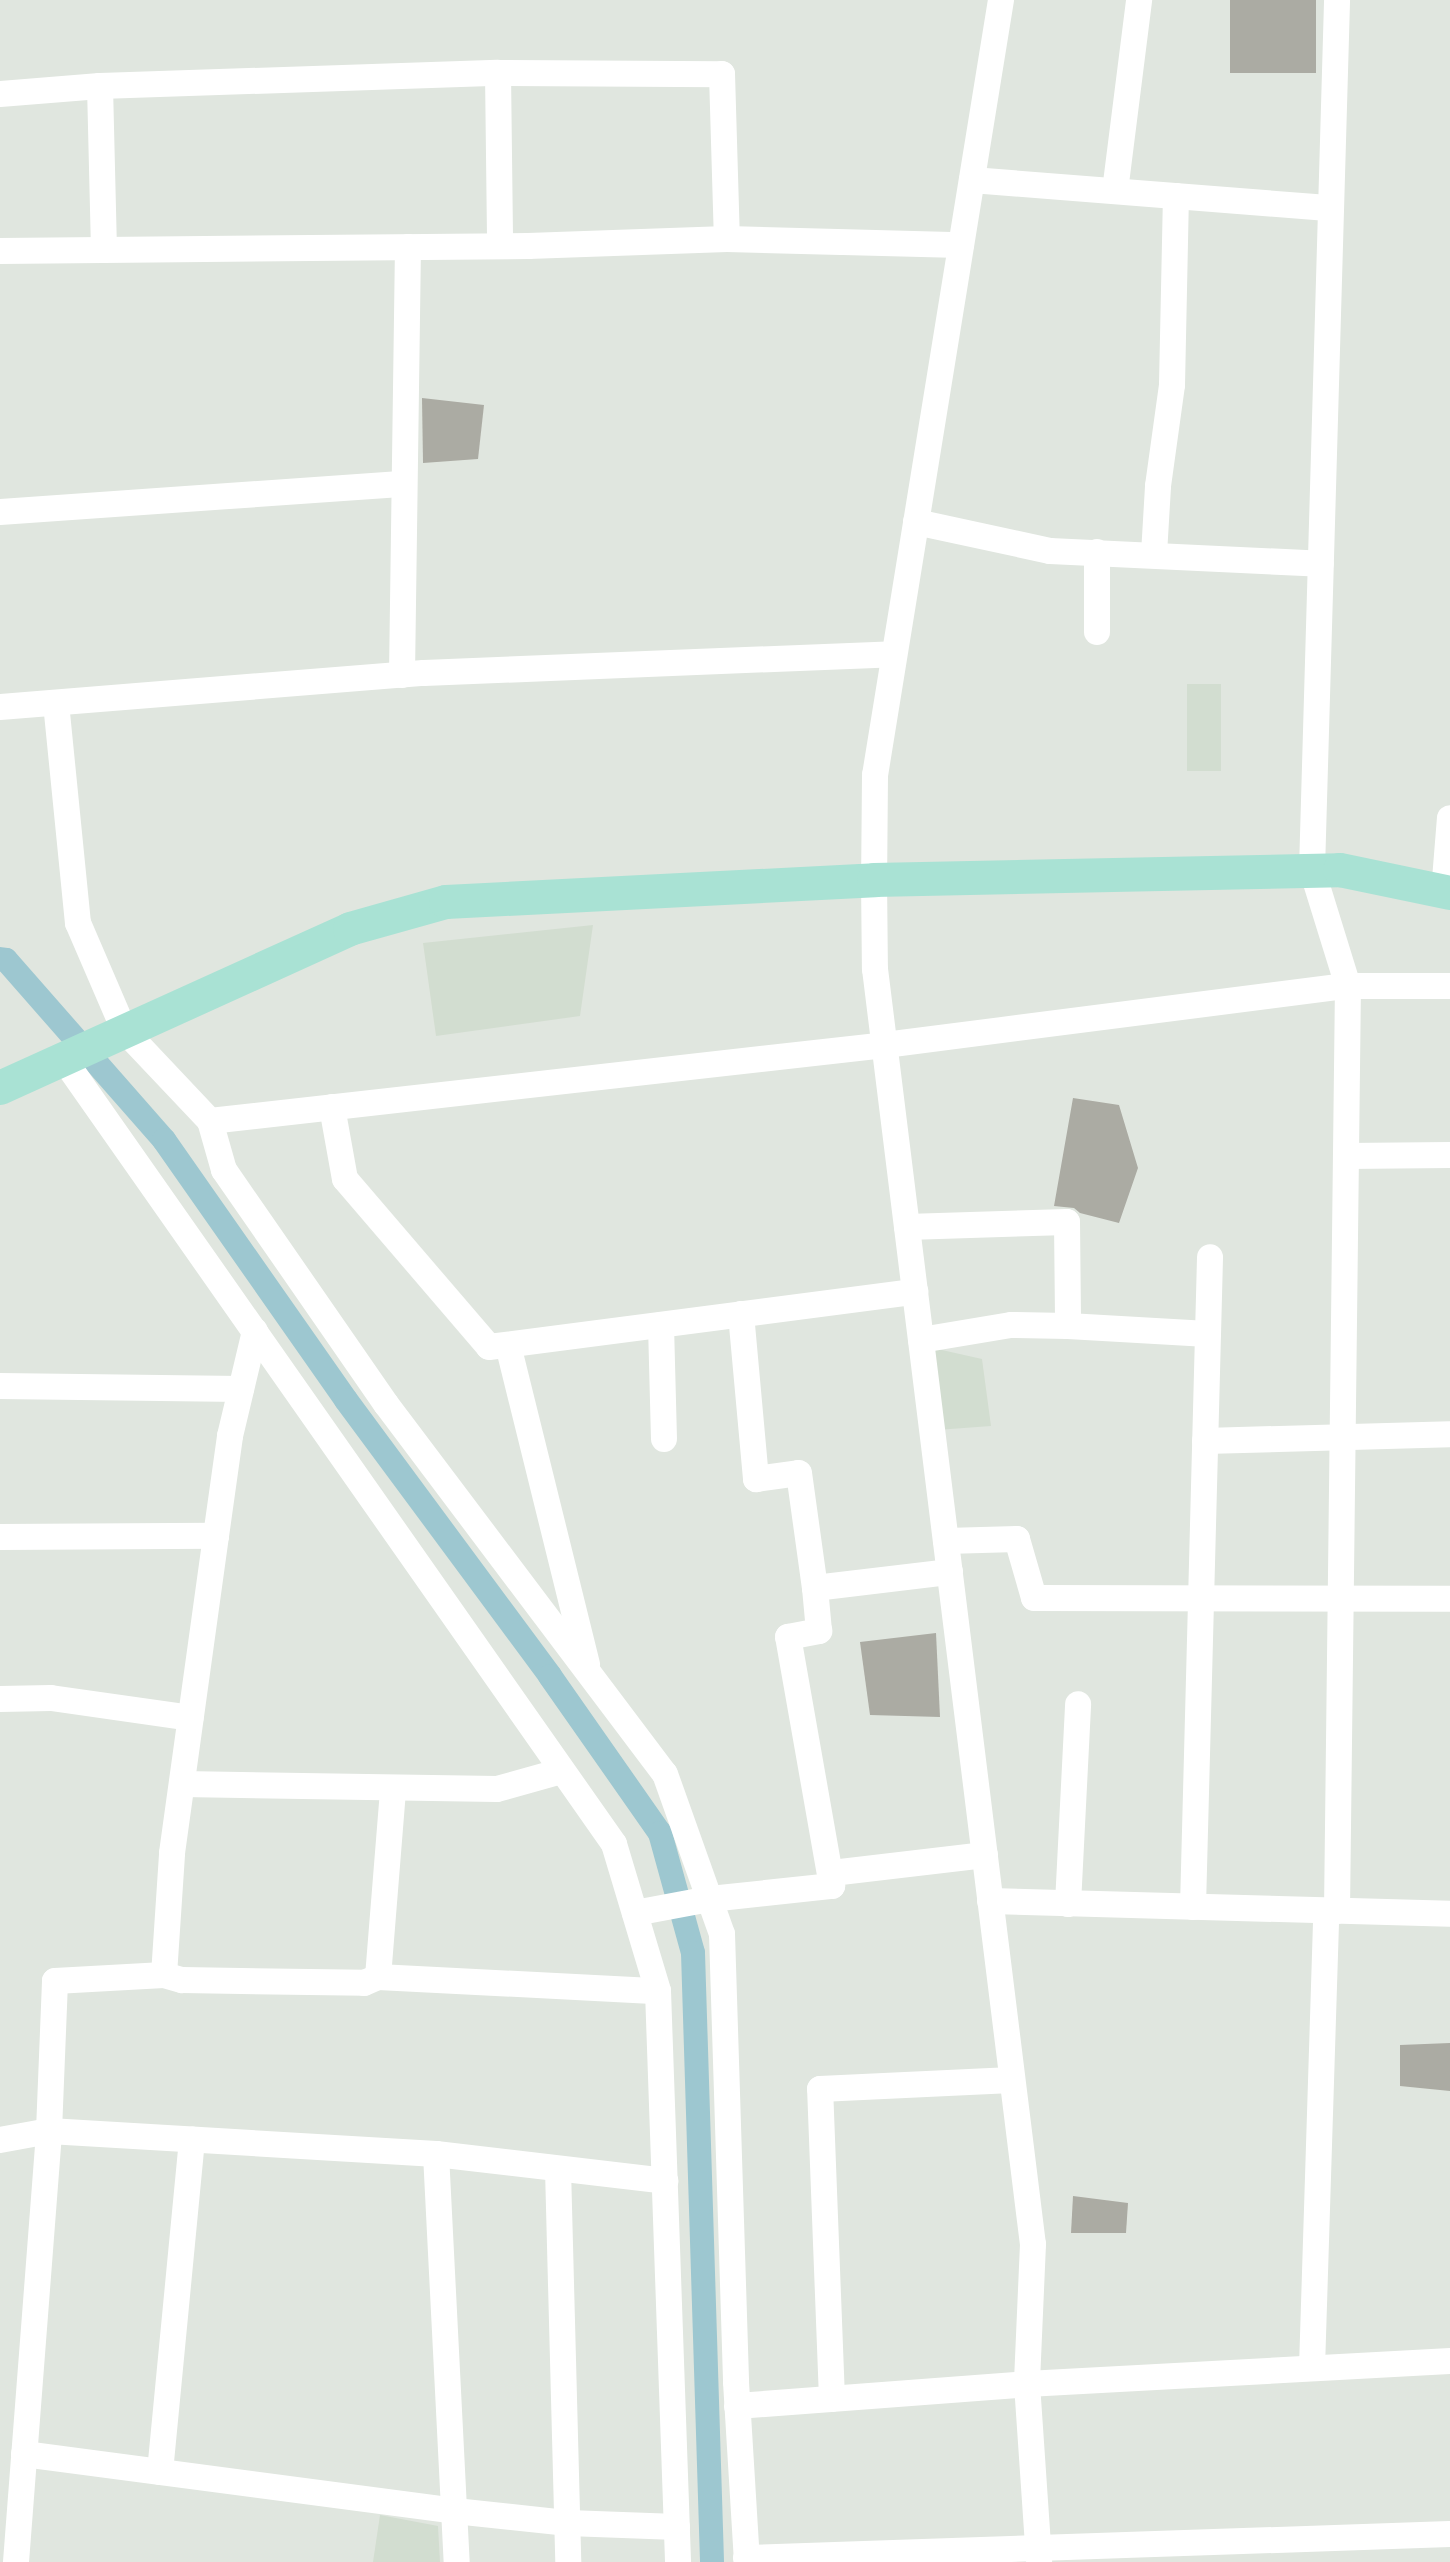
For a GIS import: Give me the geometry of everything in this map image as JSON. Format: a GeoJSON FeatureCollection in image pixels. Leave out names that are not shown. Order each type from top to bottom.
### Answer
{"type":"FeatureCollection","features":[{"type":"Feature","properties":{"kind":"main road"},"geometry":{"type":"LineString","coordinates":[[0,1088],[62,1057],[350,929],[446,902],[874,880],[1312,870],[1340,870],[1447,892]]}},
{"type":"Feature","properties":{"kind":"street"},"geometry":{"type":"LineString","coordinates":[[1001,0],[875,775],[875,969],[1033,2244],[1027,2384],[1039,2555]]}},
{"type":"Feature","properties":{"kind":"street"},"geometry":{"type":"LineString","coordinates":[[1115,191],[1139,0]]}},
{"type":"Feature","properties":{"kind":"street"},"geometry":{"type":"LineString","coordinates":[[1312,2368],[1341,1596],[1348,986],[1312,870],[1337,0]]}},
{"type":"Feature","properties":{"kind":"street"},"geometry":{"type":"LineString","coordinates":[[498,73],[500,246]]}},
{"type":"Feature","properties":{"kind":"street"},"geometry":{"type":"LineString","coordinates":[[0,94],[100,86],[498,73],[722,74],[727,239]]}},
{"type":"Feature","properties":{"kind":"street"},"geometry":{"type":"LineString","coordinates":[[100,86],[104,250]]}},
{"type":"Feature","properties":{"kind":"street"},"geometry":{"type":"LineString","coordinates":[[972,180],[1331,208]]}},
{"type":"Feature","properties":{"kind":"street"},"geometry":{"type":"LineString","coordinates":[[1154,554],[1158,486],[1172,385],[1176,196]]}},
{"type":"Feature","properties":{"kind":"street"},"geometry":{"type":"LineString","coordinates":[[0,251],[500,246],[727,239],[961,245]]}},
{"type":"Feature","properties":{"kind":"street"},"geometry":{"type":"LineString","coordinates":[[402,675],[408,247]]}},
{"type":"Feature","properties":{"kind":"street"},"geometry":{"type":"LineString","coordinates":[[0,512],[404,484]]}},
{"type":"Feature","properties":{"kind":"street"},"geometry":{"type":"LineString","coordinates":[[916,522],[1050,551],[1321,564]]}},
{"type":"Feature","properties":{"kind":"street"},"geometry":{"type":"LineString","coordinates":[[1097,552],[1097,632]]}},
{"type":"Feature","properties":{"kind":"street"},"geometry":{"type":"LineString","coordinates":[[0,707],[402,675],[894,654]]}},
{"type":"Feature","properties":{"kind":"street"},"geometry":{"type":"LineString","coordinates":[[56,703],[78,923],[124,1030],[210,1121],[224,1170],[386,1404],[665,1774],[722,1934],[737,2406],[746,2560],[1278,2551],[1450,2534]]}},
{"type":"Feature","properties":{"kind":"street"},"geometry":{"type":"LineString","coordinates":[[1447,892],[1450,818]]}},
{"type":"Feature","properties":{"kind":"street"},"geometry":{"type":"LineString","coordinates":[[210,1121],[885,1045],[1348,986],[1450,986]]}},
{"type":"Feature","properties":{"kind":"street"},"geometry":{"type":"LineString","coordinates":[[62,1057],[614,1844],[658,1991],[678,2562]]}},
{"type":"Feature","properties":{"kind":"street"},"geometry":{"type":"LineString","coordinates":[[332,1107],[345,1179],[489,1347],[915,1292]]}},
{"type":"Feature","properties":{"kind":"street"},"geometry":{"type":"LineString","coordinates":[[1346,1156],[1450,1155]]}},
{"type":"Feature","properties":{"kind":"street"},"geometry":{"type":"LineString","coordinates":[[907,1227],[1067,1222],[1068,1326]]}},
{"type":"Feature","properties":{"kind":"street"},"geometry":{"type":"LineString","coordinates":[[1193,1907],[1210,1257]]}},
{"type":"Feature","properties":{"kind":"street"},"geometry":{"type":"LineString","coordinates":[[635,1913],[710,1899],[832,1886],[788,1637],[819,1631],[799,1473],[756,1479],[741,1314]]}},
{"type":"Feature","properties":{"kind":"street"},"geometry":{"type":"LineString","coordinates":[[661,1325],[664,1439]]}},
{"type":"Feature","properties":{"kind":"street"},"geometry":{"type":"LineString","coordinates":[[921,1340],[1011,1325],[1208,1334]]}},
{"type":"Feature","properties":{"kind":"street"},"geometry":{"type":"LineString","coordinates":[[164,1975],[172,1853],[230,1436],[255,1331]]}},
{"type":"Feature","properties":{"kind":"street"},"geometry":{"type":"LineString","coordinates":[[508,1345],[589,1674]]}},
{"type":"Feature","properties":{"kind":"street"},"geometry":{"type":"LineString","coordinates":[[0,1386],[241,1389]]}},
{"type":"Feature","properties":{"kind":"street"},"geometry":{"type":"LineString","coordinates":[[1205,1441],[1450,1434]]}},
{"type":"Feature","properties":{"kind":"street"},"geometry":{"type":"LineString","coordinates":[[0,1537],[216,1536]]}},
{"type":"Feature","properties":{"kind":"street"},"geometry":{"type":"LineString","coordinates":[[946,1541],[1017,1539],[1034,1598],[1341,1596],[1450,1599]]}},
{"type":"Feature","properties":{"kind":"street"},"geometry":{"type":"LineString","coordinates":[[815,1588],[950,1572]]}},
{"type":"Feature","properties":{"kind":"street"},"geometry":{"type":"LineString","coordinates":[[0,1699],[51,1698],[191,1718]]}},
{"type":"Feature","properties":{"kind":"street"},"geometry":{"type":"LineString","coordinates":[[1068,1904],[1078,1704]]}},
{"type":"Feature","properties":{"kind":"street"},"geometry":{"type":"LineString","coordinates":[[182,1784],[497,1789],[562,1771]]}},
{"type":"Feature","properties":{"kind":"street"},"geometry":{"type":"LineString","coordinates":[[378,1977],[393,1789]]}},
{"type":"Feature","properties":{"kind":"street"},"geometry":{"type":"LineString","coordinates":[[832,1873],[985,1855]]}},
{"type":"Feature","properties":{"kind":"street"},"geometry":{"type":"LineString","coordinates":[[990,1901],[1450,1914]]}},
{"type":"Feature","properties":{"kind":"street"},"geometry":{"type":"LineString","coordinates":[[16,2562],[16,2470],[49,2131],[55,1981],[164,1975],[182,1980],[364,1983],[378,1977],[658,1991]]}},
{"type":"Feature","properties":{"kind":"street"},"geometry":{"type":"LineString","coordinates":[[832,2399],[820,2089],[1012,2080]]}},
{"type":"Feature","properties":{"kind":"street"},"geometry":{"type":"LineString","coordinates":[[0,2140],[49,2131],[436,2154],[665,2181]]}},
{"type":"Feature","properties":{"kind":"street"},"geometry":{"type":"LineString","coordinates":[[160,2472],[192,2140]]}},
{"type":"Feature","properties":{"kind":"street"},"geometry":{"type":"LineString","coordinates":[[436,2154],[457,2562]]}},
{"type":"Feature","properties":{"kind":"street"},"geometry":{"type":"LineString","coordinates":[[558,2169],[568,2562]]}},
{"type":"Feature","properties":{"kind":"street"},"geometry":{"type":"LineString","coordinates":[[737,2406],[1027,2384],[1450,2361]]}},
{"type":"Feature","properties":{"kind":"street"},"geometry":{"type":"LineString","coordinates":[[16,2470],[160,2472],[455,2511],[568,2523],[677,2527]]}},
{"type":"Feature","properties":{"kind":"shaded area"},"geometry":{"type":"Polygon","coordinates":[[[1187,684],[1221,684],[1221,771],[1187,771],[1187,684]]]}},
{"type":"Feature","properties":{"kind":"shaded area"},"geometry":{"type":"Polygon","coordinates":[[[593,925],[580,1016],[436,1036],[423,943],[593,925]]]}},
{"type":"Feature","properties":{"kind":"shaded area"},"geometry":{"type":"Polygon","coordinates":[[[933,1348],[982,1359],[991,1426],[937,1430],[933,1348]]]}},
{"type":"Feature","properties":{"kind":"shaded area"},"geometry":{"type":"Polygon","coordinates":[[[380,2515],[438,2526],[440,2562],[373,2562],[380,2515]]]}},
{"type":"Feature","properties":{"kind":"building"},"geometry":{"type":"Polygon","coordinates":[[[1230,0],[1316,0],[1316,73],[1230,73],[1230,0]]]}},
{"type":"Feature","properties":{"kind":"building"},"geometry":{"type":"Polygon","coordinates":[[[422,398],[484,405],[478,459],[423,463],[422,398]]]}},
{"type":"Feature","properties":{"kind":"building"},"geometry":{"type":"Polygon","coordinates":[[[1073,1098],[1119,1105],[1138,1168],[1119,1223],[1080,1213],[1074,1208],[1054,1206],[1073,1098]]]}},
{"type":"Feature","properties":{"kind":"building"},"geometry":{"type":"Polygon","coordinates":[[[936,1633],[940,1717],[870,1715],[860,1642],[936,1633]]]}},
{"type":"Feature","properties":{"kind":"building"},"geometry":{"type":"Polygon","coordinates":[[[1450,2043],[1450,2091],[1400,2086],[1400,2045],[1450,2043]]]}},
{"type":"Feature","properties":{"kind":"building"},"geometry":{"type":"Polygon","coordinates":[[[1073,2196],[1128,2203],[1126,2233],[1071,2233],[1073,2196]]]}},
{"type":"Feature","properties":{"kind":"waterway"},"geometry":{"type":"LineString","coordinates":[[0,959],[6,960],[164,1140],[346,1400],[550,1676],[660,1833],[693,1953],[712,2562]]}}]}
